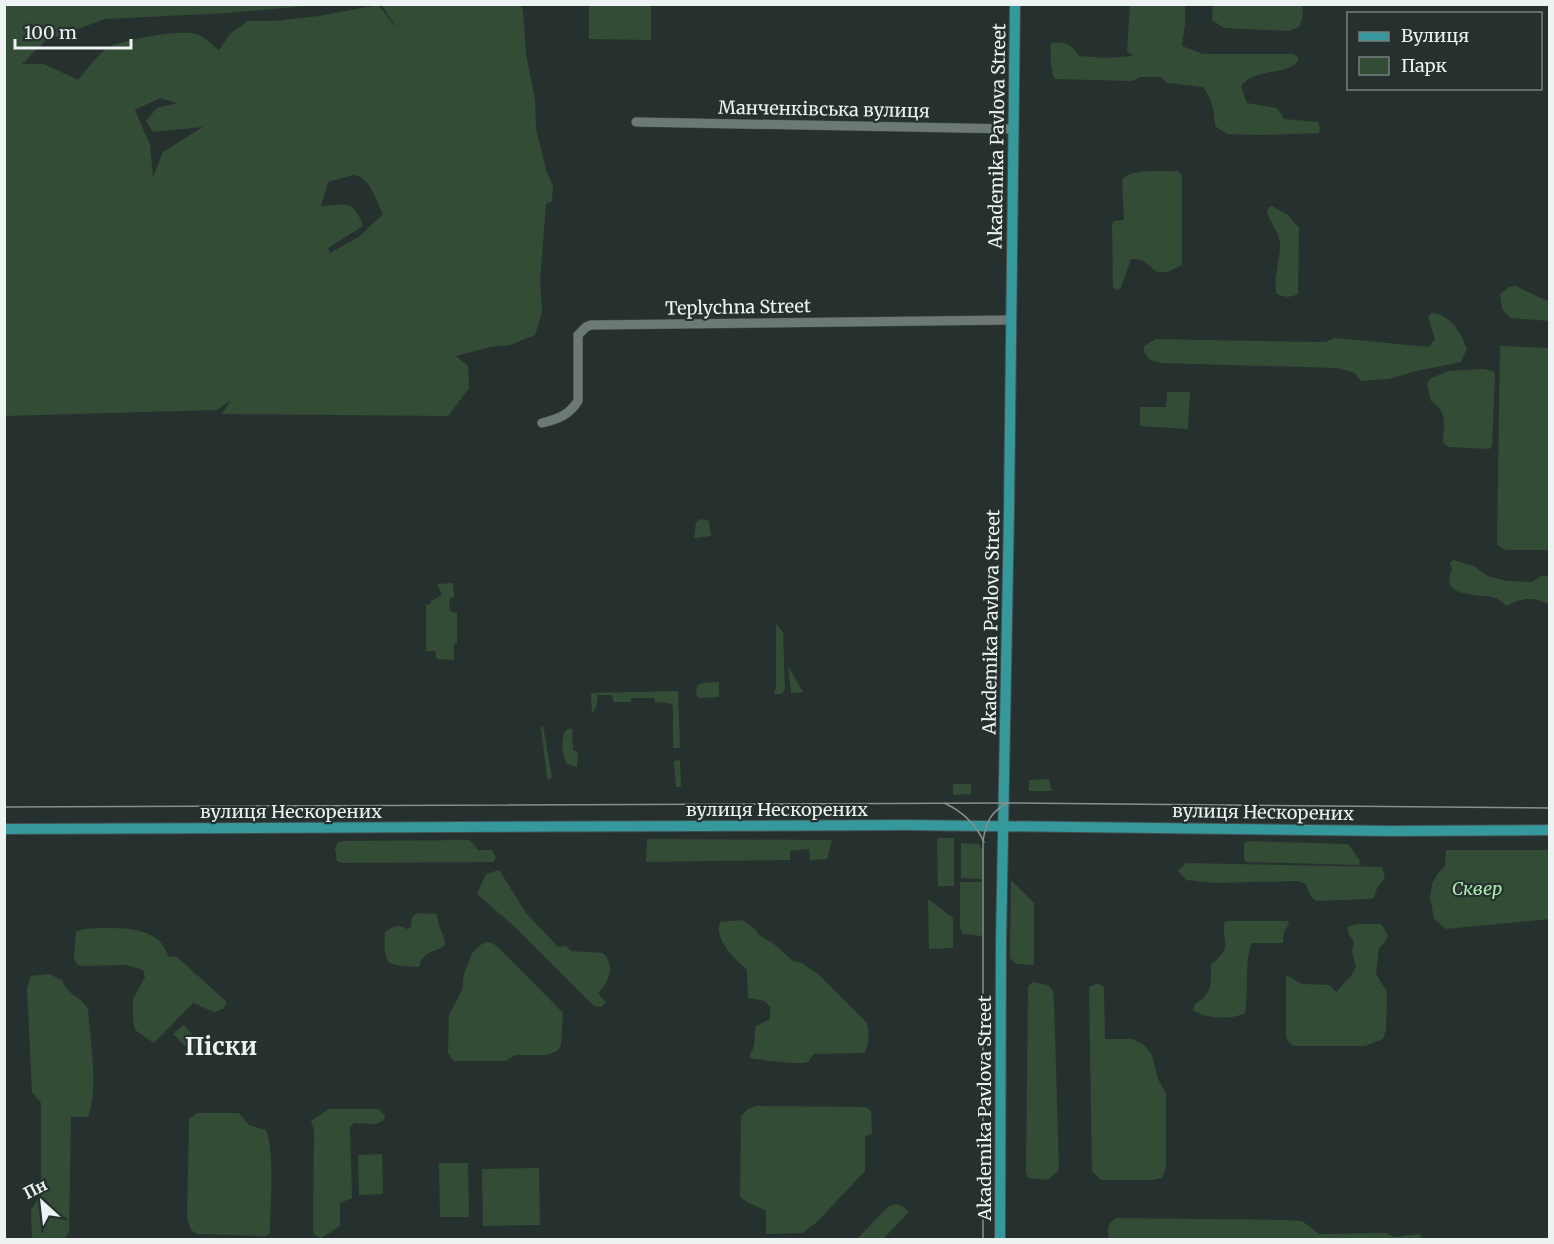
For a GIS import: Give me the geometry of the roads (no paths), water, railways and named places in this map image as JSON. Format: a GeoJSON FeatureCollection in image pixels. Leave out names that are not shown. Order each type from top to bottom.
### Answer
{"type":"FeatureCollection","features":[{"type":"Feature","properties":{"kind":"main road","name":"Akademika Pavlova Street"},"geometry":{"type":"LineString","coordinates":[[1000,1239],[1001,942],[1015,4]]}},
{"type":"Feature","properties":{"kind":"main road","name":"вулиця Нескорених"},"geometry":{"type":"LineString","coordinates":[[4,829],[1004,825],[1392,831],[1550,830]]}},
{"type":"Feature","properties":{"kind":"street","name":"Манченківська вулиця"},"geometry":{"type":"LineString","coordinates":[[636,123],[1012,129]]}},
{"type":"Feature","properties":{"kind":"street","name":"Teplychna Street"},"geometry":{"type":"LineString","coordinates":[[542,423],[565,416],[578,401],[578,335],[591,325],[1011,320]]}},
{"type":"Feature","properties":{"kind":"tram line"},"geometry":{"type":"LineString","coordinates":[[944,803],[968,819],[984,842]]}},
{"type":"Feature","properties":{"kind":"tram line"},"geometry":{"type":"LineString","coordinates":[[983,1240],[983,841],[990,818],[1008,803]]}},
{"type":"Feature","properties":{"kind":"tram line"},"geometry":{"type":"LineString","coordinates":[[4,807],[1009,803],[1550,808]]}},
{"type":"Feature","properties":{"kind":"district","name":"Піски"},"geometry":{"type":"Point","coordinates":[221,1046]}},
{"type":"Feature","properties":{"kind":"park label","name":"Сквер"},"geometry":{"type":"Point","coordinates":[1477,888]}}]}
